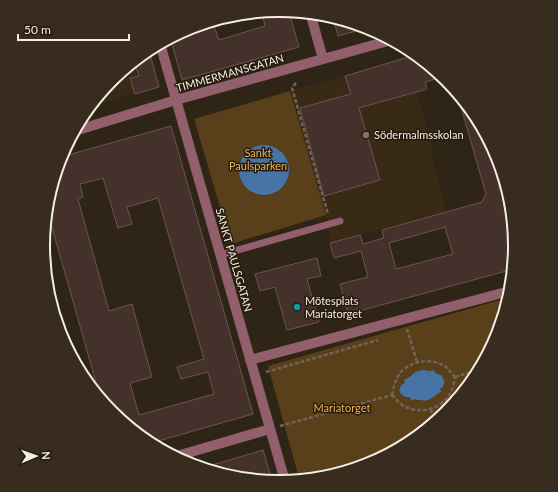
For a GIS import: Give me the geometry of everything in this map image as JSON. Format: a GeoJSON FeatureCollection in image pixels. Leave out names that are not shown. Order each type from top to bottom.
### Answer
{"type":"FeatureCollection","features":[{"type":"Feature","properties":{"kind":"street"},"geometry":{"type":"LineString","coordinates":[[312,19],[323,59]]}},
{"type":"Feature","properties":{"kind":"street","name":"TIMMERMANSGATAN"},"geometry":{"type":"LineString","coordinates":[[83,129],[176,100],[383,42]]}},
{"type":"Feature","properties":{"kind":"street","name":"SANKT PAULSGATAN"},"geometry":{"type":"LineString","coordinates":[[162,50],[283,475]]}},
{"type":"Feature","properties":{"kind":"street"},"geometry":{"type":"LineString","coordinates":[[250,360],[504,293]]}},
{"type":"Feature","properties":{"kind":"street"},"geometry":{"type":"LineString","coordinates":[[184,454],[270,429]]}},
{"type":"Feature","properties":{"kind":"lane"},"geometry":{"type":"LineString","coordinates":[[220,255],[340,221]]}},
{"type":"Feature","properties":{"kind":"path"},"geometry":{"type":"LineString","coordinates":[[296,83],[292,88],[330,224]]}},
{"type":"Feature","properties":{"kind":"path"},"geometry":{"type":"LineString","coordinates":[[403,319],[417,362]]}},
{"type":"Feature","properties":{"kind":"path"},"geometry":{"type":"LineString","coordinates":[[392,395],[396,379],[402,370],[417,362],[431,361],[439,364],[446,367],[455,377]]}},
{"type":"Feature","properties":{"kind":"path"},"geometry":{"type":"LineString","coordinates":[[455,377],[469,372]]}},
{"type":"Feature","properties":{"kind":"path"},"geometry":{"type":"LineString","coordinates":[[392,395],[401,405],[417,410],[430,409],[442,404],[451,392],[455,377]]}},
{"type":"Feature","properties":{"kind":"path"},"geometry":{"type":"LineString","coordinates":[[270,429],[392,395]]}},
{"type":"Feature","properties":{"kind":"path"},"geometry":{"type":"LineString","coordinates":[[430,409],[432,416]]}},
{"type":"Feature","properties":{"kind":"shaded area"},"geometry":{"type":"Polygon","coordinates":[[[151,57],[159,87],[100,104],[117,84],[151,57]]]}},
{"type":"Feature","properties":{"kind":"shaded area","name":"Södermalmsskolan"},"geometry":{"type":"Polygon","coordinates":[[[407,58],[434,153],[431,154],[446,211],[330,243],[326,215],[290,91],[407,58]]]}},
{"type":"Feature","properties":{"kind":"green space","name":"Sankt Paulsparken"},"geometry":{"type":"Polygon","coordinates":[[[290,91],[326,215],[231,244],[194,119],[290,91]]]}},
{"type":"Feature","properties":{"kind":"green space","name":"Mariatorget"},"geometry":{"type":"Polygon","coordinates":[[[502,300],[491,334],[477,361],[461,385],[430,418],[406,436],[367,458],[324,471],[298,474],[268,366],[502,300]],[[427,370],[410,375],[405,383],[402,384],[410,396],[421,401],[431,398],[437,393],[435,374],[427,370]]]}},
{"type":"Feature","properties":{"kind":"water"},"geometry":{"type":"Polygon","coordinates":[[[264,145],[278,149],[285,156],[289,170],[285,184],[278,191],[264,195],[250,191],[243,184],[239,170],[243,156],[250,149],[264,145]]]}},
{"type":"Feature","properties":{"kind":"water"},"geometry":{"type":"Polygon","coordinates":[[[434,370],[435,373],[441,375],[444,382],[440,389],[441,392],[431,399],[425,400],[411,400],[410,397],[401,395],[400,387],[405,383],[404,380],[417,372],[434,370]]]}},
{"type":"Feature","properties":{"kind":"building"},"geometry":{"type":"Polygon","coordinates":[[[263,17],[290,17],[299,47],[182,80],[172,44],[191,34],[214,27],[219,40],[265,26],[263,17]]]}},
{"type":"Feature","properties":{"kind":"building"},"geometry":{"type":"Polygon","coordinates":[[[335,24],[358,31],[338,36],[335,24]]]}},
{"type":"Feature","properties":{"kind":"building"},"geometry":{"type":"Polygon","coordinates":[[[151,57],[159,87],[135,94],[130,78],[139,76],[136,67],[151,57]]]}},
{"type":"Feature","properties":{"kind":"building"},"geometry":{"type":"Polygon","coordinates":[[[408,57],[436,79],[425,82],[427,89],[359,108],[380,180],[324,196],[300,108],[351,94],[345,76],[408,57]]]}},
{"type":"Feature","properties":{"kind":"building"},"geometry":{"type":"Polygon","coordinates":[[[461,107],[491,158],[496,172],[504,201],[508,231],[507,271],[348,314],[340,284],[368,277],[361,251],[334,258],[330,243],[360,235],[363,244],[384,238],[382,230],[482,202],[486,194],[461,107]],[[445,227],[389,243],[396,269],[453,254],[445,227]]]}},
{"type":"Feature","properties":{"kind":"building"},"geometry":{"type":"Polygon","coordinates":[[[171,126],[253,414],[159,441],[128,418],[117,408],[97,384],[51,224],[54,201],[62,172],[69,155],[171,126]],[[103,178],[80,184],[83,197],[78,199],[109,311],[132,304],[152,377],[130,383],[139,415],[214,394],[208,372],[181,379],[177,367],[204,359],[158,198],[127,207],[132,224],[118,228],[103,178]]]}},
{"type":"Feature","properties":{"kind":"building","name":"Mötesplats Mariatorget"},"geometry":{"type":"Polygon","coordinates":[[[317,258],[321,276],[307,279],[319,322],[287,330],[275,287],[260,291],[255,274],[317,258]]]}},
{"type":"Feature","properties":{"kind":"building"},"geometry":{"type":"Polygon","coordinates":[[[263,450],[270,475],[234,471],[212,465],[263,450]]]}},
{"type":"Feature","properties":{"kind":"place","name":"Södermalmsskolan"},"geometry":{"type":"Point","coordinates":[366,135]}},
{"type":"Feature","properties":{"kind":"place","name":"Mötesplats Mariatorget"},"geometry":{"type":"Point","coordinates":[297,307]}}]}
